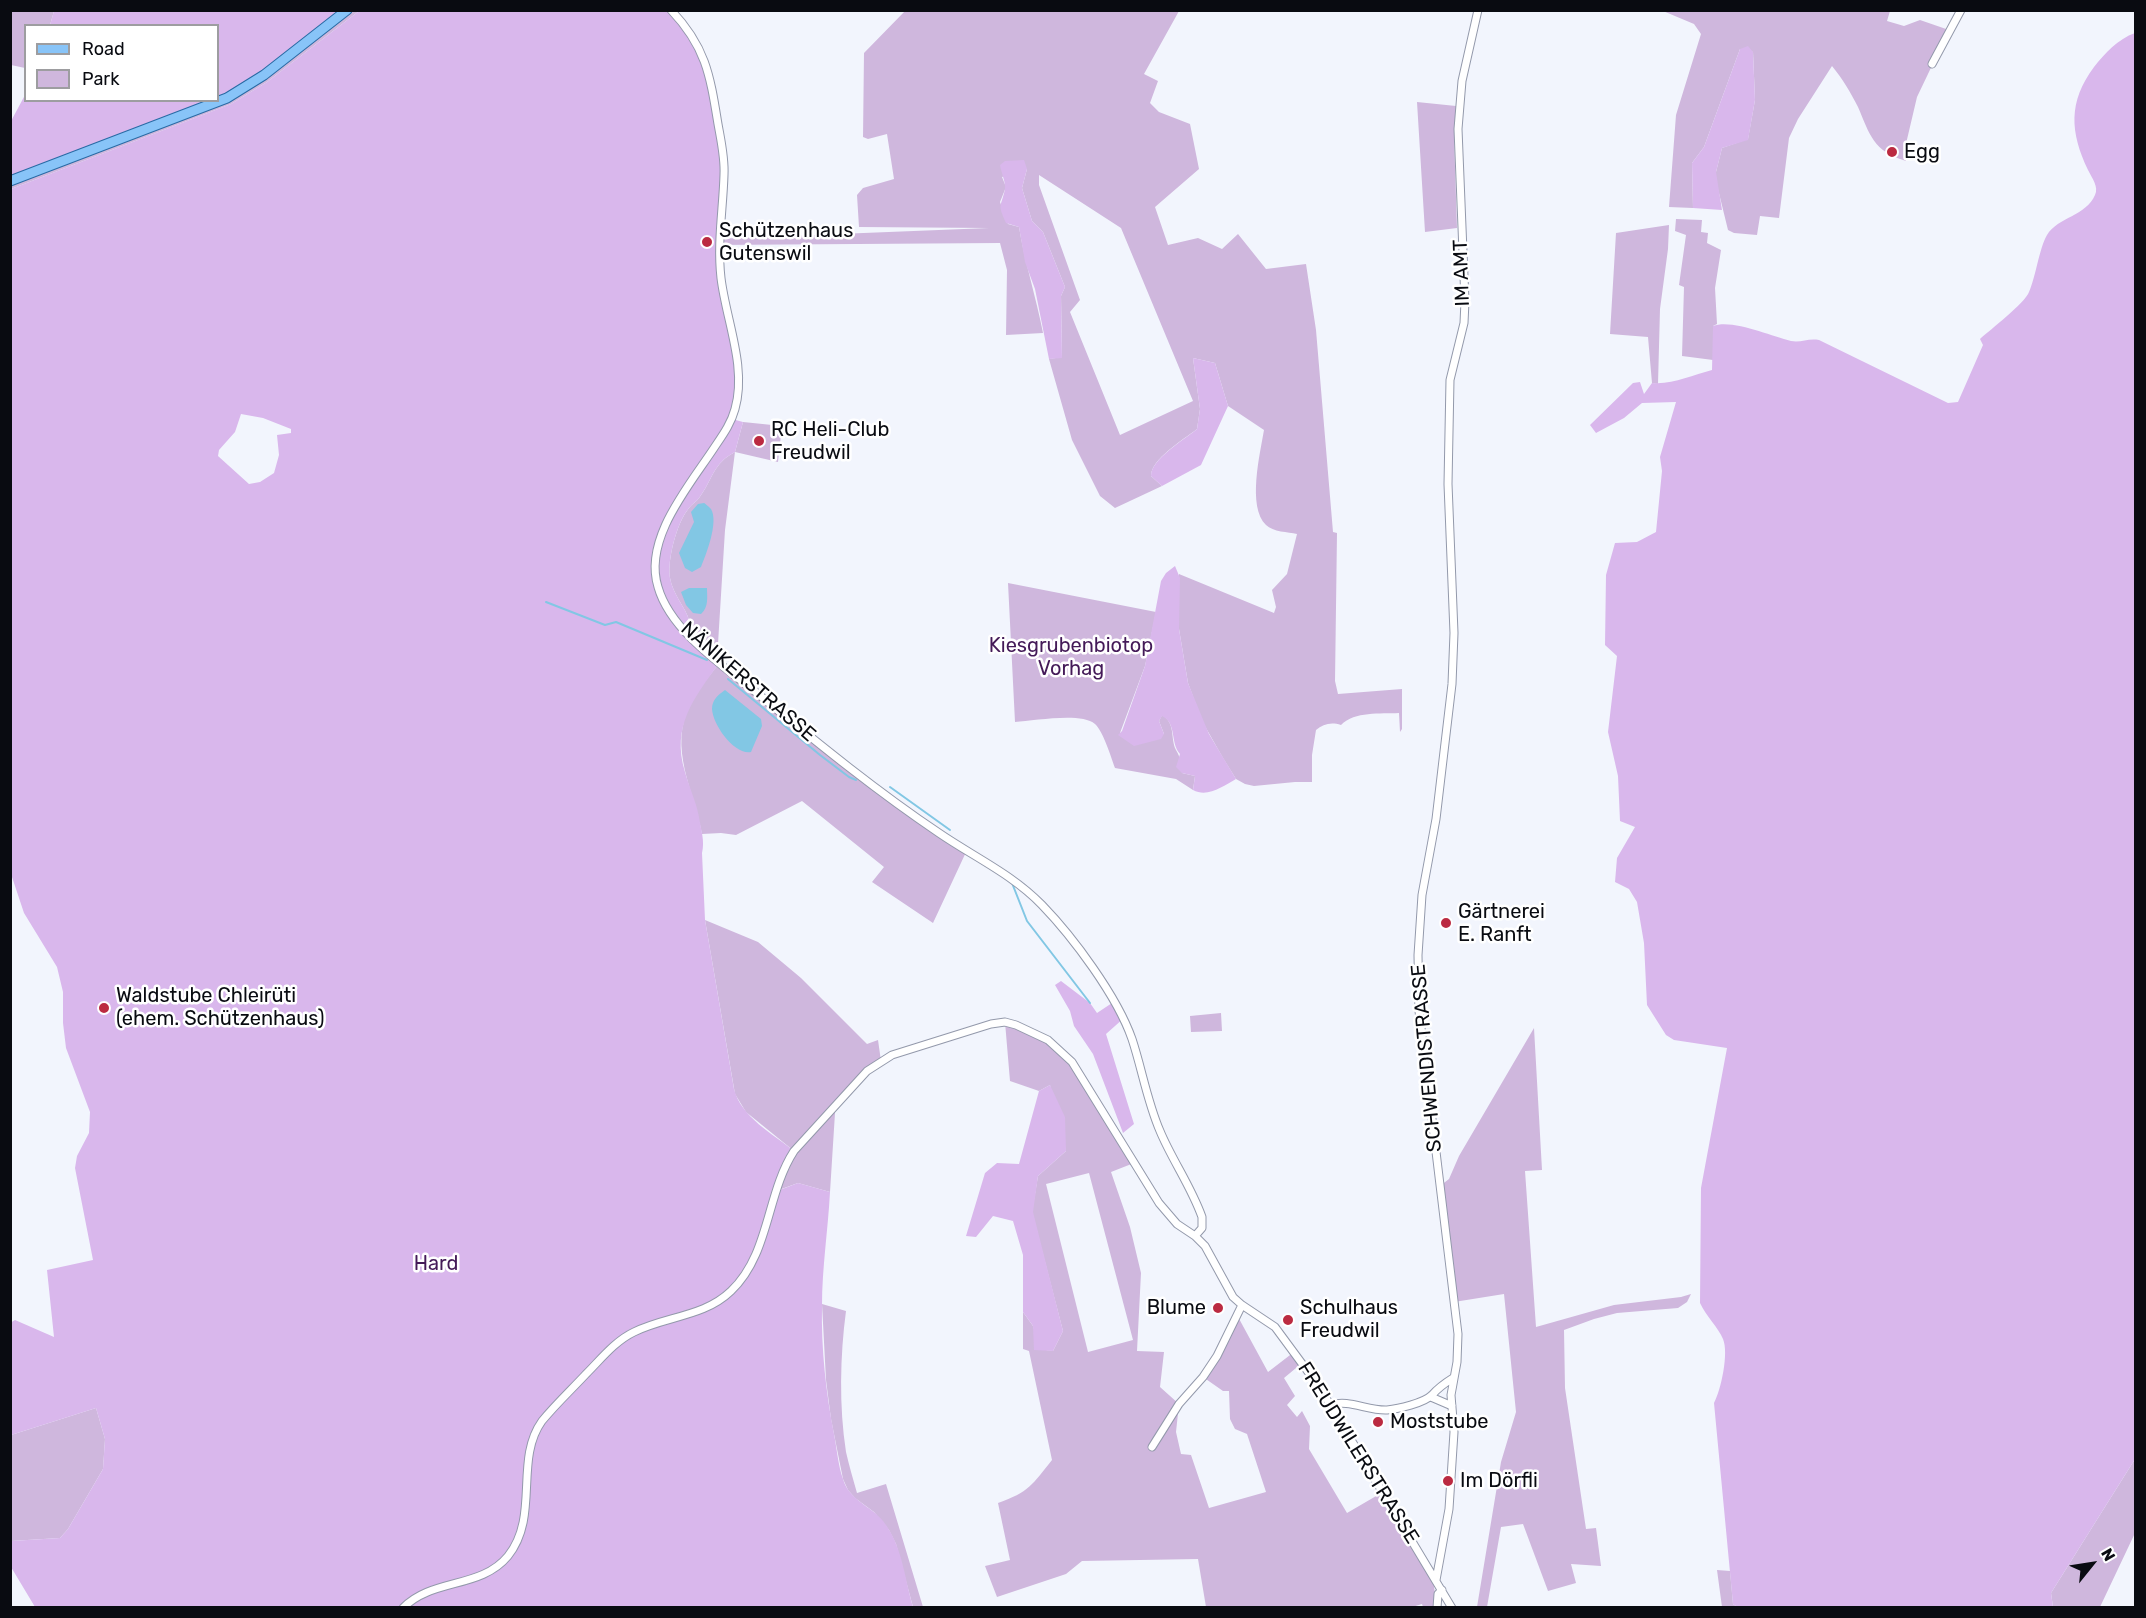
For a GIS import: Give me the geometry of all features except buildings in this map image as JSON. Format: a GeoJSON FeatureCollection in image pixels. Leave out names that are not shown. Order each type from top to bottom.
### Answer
{"type":"FeatureCollection","features":[{"type":"Feature","properties":{"kind":"main road"},"geometry":{"type":"LineString","coordinates":[[219,101],[239,92],[264,75],[347,10]]}},
{"type":"Feature","properties":{"kind":"main road"},"geometry":{"type":"LineString","coordinates":[[10,181],[217,102]]}},
{"type":"Feature","properties":{"kind":"street","name":"NÄNIKERSTRASSE"},"geometry":{"type":"LineString","coordinates":[[671,10],[696,44],[711,79],[724,164],[719,244],[720,274],[736,361],[738,389],[732,419],[670,517],[658,542],[655,569],[660,594],[681,627],[717,660],[890,798],[1020,885],[1042,905],[1063,930],[1115,1001],[1124,1018],[1161,1134],[1202,1216],[1203,1225],[1195,1236]]}},
{"type":"Feature","properties":{"kind":"street","name":"IM AMT"},"geometry":{"type":"LineString","coordinates":[[1449,535],[1450,380],[1464,323],[1465,301],[1460,215],[1459,121],[1462,81],[1478,10]]}},
{"type":"Feature","properties":{"kind":"street"},"geometry":{"type":"LineString","coordinates":[[1932,64],[1961,10]]}},
{"type":"Feature","properties":{"kind":"street","name":"SCHWENDISTRASSE"},"geometry":{"type":"LineString","coordinates":[[1436,1580],[1449,1509],[1455,1432],[1452,1406],[1453,1378],[1458,1351],[1419,1011],[1418,983],[1422,895],[1436,819],[1452,684],[1454,633],[1449,535]]}},
{"type":"Feature","properties":{"kind":"street","name":"FREUDWILERSTRASSE"},"geometry":{"type":"LineString","coordinates":[[403,1608],[428,1591],[478,1577],[507,1557],[522,1528],[528,1493],[530,1446],[542,1420],[625,1337],[654,1323],[705,1309],[731,1292],[744,1276],[755,1256],[785,1165],[794,1151],[867,1071],[892,1055],[991,1024],[1005,1023],[1016,1024],[1048,1040],[1072,1062],[1159,1203],[1177,1224],[1205,1246],[1229,1291],[1242,1305],[1275,1327],[1332,1406],[1452,1608]]}},
{"type":"Feature","properties":{"kind":"street"},"geometry":{"type":"LineString","coordinates":[[1152,1447],[1179,1404],[1203,1377],[1217,1356],[1242,1305]]}},
{"type":"Feature","properties":{"kind":"street"},"geometry":{"type":"LineString","coordinates":[[1332,1406],[1340,1403],[1370,1409],[1400,1408],[1431,1397],[1434,1392],[1453,1378]]}},
{"type":"Feature","properties":{"kind":"street"},"geometry":{"type":"LineString","coordinates":[[1431,1397],[1452,1406]]}},
{"type":"Feature","properties":{"kind":"street"},"geometry":{"type":"LineString","coordinates":[[1437,1608],[1438,1594],[1442,1590]]}},
{"type":"Feature","properties":{"kind":"green space"},"geometry":{"type":"Polygon","coordinates":[[[11,10],[54,11],[50,24],[24,24],[24,68],[11,65],[11,10]]]}},
{"type":"Feature","properties":{"kind":"green space"},"geometry":{"type":"Polygon","coordinates":[[[54,11],[347,11],[264,75],[219,101],[219,24],[50,24],[54,11]]]}},
{"type":"Feature","properties":{"kind":"green space"},"geometry":{"type":"Polygon","coordinates":[[[347,11],[359,11],[267,82],[231,104],[11,189],[11,181],[219,102],[347,11]]]}},
{"type":"Feature","properties":{"kind":"green space","name":"Hard"},"geometry":{"type":"Polygon","coordinates":[[[359,11],[671,11],[701,52],[722,145],[719,244],[738,380],[732,419],[743,422],[735,452],[717,467],[699,498],[685,514],[672,552],[670,578],[689,620],[688,634],[720,662],[694,700],[688,713],[683,726],[681,756],[698,811],[702,835],[705,920],[734,1089],[743,1108],[794,1151],[777,1191],[798,1183],[830,1192],[823,1278],[822,1338],[826,1387],[839,1463],[843,1479],[850,1492],[883,1521],[895,1540],[913,1607],[35,1607],[11,1567],[11,1541],[60,1538],[68,1529],[103,1469],[105,1439],[96,1408],[11,1435],[10,1323],[15,1320],[54,1337],[47,1270],[93,1260],[75,1168],[77,1156],[89,1133],[90,1112],[66,1048],[63,992],[57,967],[24,913],[11,874],[11,189],[231,104],[267,82],[359,11]],[[241,414],[235,432],[219,450],[218,456],[249,484],[260,482],[274,473],[279,455],[277,435],[291,433],[291,429],[263,418],[241,414]]]}},
{"type":"Feature","properties":{"kind":"green space"},"geometry":{"type":"Polygon","coordinates":[[[905,11],[1179,11],[1144,74],[1158,81],[1150,103],[1159,112],[1190,124],[1199,169],[1155,207],[1168,245],[1198,238],[1222,249],[1238,234],[1266,269],[1306,264],[1316,330],[1333,532],[1337,533],[1335,681],[1338,694],[1402,689],[1402,729],[1400,732],[1399,713],[1360,715],[1341,725],[1324,725],[1316,730],[1312,755],[1312,782],[1254,786],[1236,779],[1202,721],[1188,683],[1179,629],[1179,574],[1274,613],[1276,607],[1272,590],[1287,574],[1297,534],[1273,529],[1266,525],[1260,517],[1257,506],[1256,480],[1264,430],[1228,406],[1215,363],[1193,358],[1200,409],[1197,429],[1156,463],[1151,476],[1162,486],[1115,508],[1100,496],[1072,440],[1049,359],[1062,357],[1061,296],[1065,287],[1043,232],[1032,221],[1022,188],[1027,169],[1002,177],[1006,187],[1000,202],[1008,224],[1019,227],[1043,333],[1006,335],[1007,270],[1000,243],[713,245],[713,239],[989,228],[859,227],[857,195],[863,188],[894,179],[887,134],[868,139],[863,137],[864,53],[905,11]],[[1039,175],[1039,185],[1080,300],[1070,312],[1120,435],[1193,401],[1121,228],[1039,175]]]}},
{"type":"Feature","properties":{"kind":"green space"},"geometry":{"type":"Polygon","coordinates":[[[1663,11],[1890,11],[1887,21],[1904,26],[1920,20],[1949,30],[1917,97],[1905,148],[1906,161],[1886,152],[1874,141],[1852,96],[1832,66],[1798,119],[1789,138],[1779,218],[1760,216],[1757,235],[1734,233],[1728,230],[1716,181],[1722,148],[1748,139],[1755,100],[1753,52],[1740,49],[1704,147],[1692,163],[1693,208],[1669,207],[1676,115],[1701,34],[1694,24],[1663,11]]]}},
{"type":"Feature","properties":{"kind":"green space"},"geometry":{"type":"Polygon","coordinates":[[[2135,33],[2135,1459],[2051,1593],[2053,1607],[1737,1607],[1733,1604],[1714,1403],[1723,1371],[1725,1345],[1700,1303],[1701,1188],[1727,1048],[1674,1040],[1666,1035],[1647,1005],[1644,943],[1637,902],[1629,889],[1615,882],[1617,858],[1635,827],[1620,821],[1618,776],[1608,732],[1617,656],[1605,645],[1606,575],[1615,543],[1637,542],[1656,532],[1662,471],[1660,457],[1676,402],[1642,403],[1624,418],[1596,433],[1590,425],[1633,383],[1640,382],[1644,394],[1652,383],[1675,381],[1712,370],[1713,326],[1721,324],[1741,326],[1791,341],[1819,340],[1948,403],[1958,402],[1983,345],[1980,339],[2014,309],[2029,292],[2047,235],[2058,224],[2085,208],[2095,195],[2096,186],[2082,156],[2075,130],[2076,105],[2086,80],[2098,62],[2117,43],[2135,33]]]}},
{"type":"Feature","properties":{"kind":"green space"},"geometry":{"type":"Polygon","coordinates":[[[1748,46],[1753,52],[1755,100],[1748,140],[1722,148],[1716,172],[1722,210],[1693,208],[1692,163],[1704,147],[1740,49],[1748,46]]]}},
{"type":"Feature","properties":{"kind":"green space"},"geometry":{"type":"Polygon","coordinates":[[[24,97],[24,102],[217,102],[11,181],[10,123],[24,97]]]}},
{"type":"Feature","properties":{"kind":"green space"},"geometry":{"type":"Polygon","coordinates":[[[1417,102],[1456,106],[1454,136],[1457,228],[1425,232],[1417,102]]]}},
{"type":"Feature","properties":{"kind":"green space"},"geometry":{"type":"Polygon","coordinates":[[[1024,160],[1027,169],[1022,188],[1032,221],[1043,232],[1065,287],[1061,296],[1062,358],[1049,359],[1035,289],[1025,262],[1019,227],[1006,223],[1001,208],[1005,187],[1000,165],[1005,161],[1024,160]]]}},
{"type":"Feature","properties":{"kind":"green space"},"geometry":{"type":"Polygon","coordinates":[[[1676,219],[1702,220],[1701,232],[1708,233],[1707,243],[1721,250],[1715,288],[1717,324],[1713,326],[1713,360],[1682,356],[1684,287],[1679,285],[1686,235],[1675,231],[1676,219]]]}},
{"type":"Feature","properties":{"kind":"green space"},"geometry":{"type":"Polygon","coordinates":[[[1669,225],[1660,309],[1658,384],[1652,383],[1648,337],[1610,334],[1616,233],[1669,225]]]}},
{"type":"Feature","properties":{"kind":"green space"},"geometry":{"type":"Polygon","coordinates":[[[1193,358],[1215,363],[1228,406],[1201,465],[1162,486],[1151,476],[1156,463],[1197,429],[1200,409],[1193,358]]]}},
{"type":"Feature","properties":{"kind":"green space","name":"RC Heli-Club Freudwil"},"geometry":{"type":"Polygon","coordinates":[[[743,422],[782,426],[778,462],[735,452],[743,422]]]}},
{"type":"Feature","properties":{"kind":"green space"},"geometry":{"type":"Polygon","coordinates":[[[735,452],[725,530],[717,660],[688,634],[689,620],[672,584],[669,570],[677,532],[685,514],[699,498],[717,467],[735,452]]]}},
{"type":"Feature","properties":{"kind":"green space"},"geometry":{"type":"Polygon","coordinates":[[[1175,566],[1180,578],[1179,629],[1188,683],[1209,734],[1236,779],[1221,788],[1204,793],[1193,790],[1195,776],[1182,773],[1176,767],[1180,754],[1167,719],[1162,716],[1159,721],[1164,734],[1161,739],[1134,746],[1118,735],[1122,731],[1145,666],[1161,581],[1166,573],[1175,566]]]}},
{"type":"Feature","properties":{"kind":"green space","name":"Kiesgrubenbiotop Vorhag"},"geometry":{"type":"Polygon","coordinates":[[[1008,583],[1156,612],[1145,666],[1120,733],[1164,734],[1159,721],[1162,715],[1166,718],[1171,726],[1182,773],[1195,776],[1193,790],[1176,779],[1115,768],[1101,732],[1095,724],[1088,720],[1069,718],[1015,722],[1008,583]]]}},
{"type":"Feature","properties":{"kind":"green space"},"geometry":{"type":"Polygon","coordinates":[[[720,662],[849,767],[967,850],[933,923],[872,882],[884,867],[802,801],[736,835],[702,834],[685,769],[681,737],[690,704],[720,662]]]}},
{"type":"Feature","properties":{"kind":"green space"},"geometry":{"type":"Polygon","coordinates":[[[705,920],[758,942],[801,978],[867,1044],[878,1040],[881,1061],[834,1107],[830,1192],[798,1183],[776,1191],[794,1151],[746,1112],[735,1094],[705,920]]]}},
{"type":"Feature","properties":{"kind":"green space"},"geometry":{"type":"Polygon","coordinates":[[[1061,981],[1090,1003],[1097,1013],[1115,1001],[1124,1018],[1106,1034],[1134,1124],[1123,1133],[1093,1054],[1074,1026],[1070,1011],[1055,985],[1061,981]]]}},
{"type":"Feature","properties":{"kind":"green space"},"geometry":{"type":"Polygon","coordinates":[[[1221,1013],[1222,1031],[1191,1032],[1190,1016],[1221,1013]]]}},
{"type":"Feature","properties":{"kind":"green space"},"geometry":{"type":"Polygon","coordinates":[[[1005,1022],[1060,1049],[1134,1163],[1111,1172],[1130,1227],[1141,1273],[1137,1351],[1164,1352],[1160,1387],[1179,1404],[1176,1432],[1181,1454],[1191,1455],[1209,1508],[1266,1492],[1247,1434],[1235,1429],[1230,1419],[1229,1391],[1223,1391],[1203,1377],[1237,1315],[1268,1372],[1294,1352],[1302,1363],[1284,1378],[1295,1396],[1287,1405],[1297,1417],[1302,1411],[1310,1426],[1309,1449],[1347,1513],[1383,1492],[1433,1580],[1437,1607],[1423,1607],[1422,1604],[1409,1608],[1206,1607],[1198,1559],[1082,1561],[1066,1574],[997,1597],[985,1566],[1010,1560],[998,1503],[1029,1487],[1052,1460],[1029,1351],[1023,1349],[1023,1312],[1033,1326],[1039,1349],[1053,1351],[1063,1331],[1032,1212],[1038,1176],[1066,1151],[1050,1085],[1039,1091],[1010,1081],[1005,1022]],[[1089,1173],[1046,1184],[1088,1352],[1133,1340],[1089,1173]]]}},
{"type":"Feature","properties":{"kind":"green space"},"geometry":{"type":"Polygon","coordinates":[[[1534,1028],[1542,1170],[1525,1171],[1536,1327],[1614,1305],[1691,1294],[1687,1302],[1678,1308],[1617,1313],[1564,1330],[1565,1388],[1586,1529],[1596,1528],[1601,1566],[1571,1564],[1576,1583],[1548,1591],[1523,1524],[1501,1527],[1487,1607],[1477,1607],[1501,1462],[1516,1412],[1504,1294],[1454,1302],[1440,1186],[1449,1179],[1459,1156],[1534,1028]]]}},
{"type":"Feature","properties":{"kind":"green space"},"geometry":{"type":"Polygon","coordinates":[[[1050,1085],[1065,1117],[1066,1151],[1038,1176],[1033,1212],[1063,1331],[1053,1351],[1034,1350],[1033,1326],[1023,1312],[1023,1255],[1013,1221],[993,1216],[976,1237],[966,1236],[985,1173],[997,1163],[1019,1164],[1039,1091],[1050,1085]]]}},
{"type":"Feature","properties":{"kind":"green space"},"geometry":{"type":"Polygon","coordinates":[[[822,1304],[846,1311],[842,1346],[842,1417],[846,1452],[857,1493],[886,1484],[923,1607],[913,1607],[896,1544],[889,1530],[874,1512],[855,1498],[843,1479],[826,1380],[822,1304]]]}},
{"type":"Feature","properties":{"kind":"green space"},"geometry":{"type":"Polygon","coordinates":[[[96,1408],[105,1439],[103,1469],[68,1529],[60,1538],[11,1541],[11,1435],[96,1408]]]}},
{"type":"Feature","properties":{"kind":"green space"},"geometry":{"type":"Polygon","coordinates":[[[2135,1459],[2135,1533],[2100,1607],[2053,1607],[2051,1593],[2135,1459]]]}},
{"type":"Feature","properties":{"kind":"green space"},"geometry":{"type":"Polygon","coordinates":[[[1717,1570],[1730,1571],[1733,1604],[1737,1607],[1722,1607],[1717,1570]]]}},
{"type":"Feature","properties":{"kind":"water"},"geometry":{"type":"Polygon","coordinates":[[[704,503],[711,509],[713,515],[713,530],[701,567],[692,572],[685,568],[679,553],[694,522],[691,512],[698,504],[704,503]]]}},
{"type":"Feature","properties":{"kind":"water"},"geometry":{"type":"Polygon","coordinates":[[[689,588],[707,588],[706,605],[701,614],[693,613],[686,605],[681,592],[689,588]]]}},
{"type":"Feature","properties":{"kind":"water"},"geometry":{"type":"Polygon","coordinates":[[[725,690],[761,719],[762,726],[751,752],[744,752],[731,744],[713,716],[713,703],[725,690]]]}},
{"type":"Feature","properties":{"kind":"waterway"},"geometry":{"type":"LineString","coordinates":[[546,602],[605,625],[616,622],[707,660]]}},
{"type":"Feature","properties":{"kind":"waterway"},"geometry":{"type":"LineString","coordinates":[[728,679],[820,755],[856,780]]}},
{"type":"Feature","properties":{"kind":"waterway"},"geometry":{"type":"LineString","coordinates":[[890,787],[950,830]]}},
{"type":"Feature","properties":{"kind":"waterway"},"geometry":{"type":"LineString","coordinates":[[1012,883],[1027,921],[1090,1003]]}},
{"type":"Feature","properties":{"kind":"place","name":"Egg"},"geometry":{"type":"Point","coordinates":[1892,152]}},
{"type":"Feature","properties":{"kind":"place","name":"Schützenhaus Gutenswil"},"geometry":{"type":"Point","coordinates":[707,242]}},
{"type":"Feature","properties":{"kind":"place","name":"RC Heli-Club Freudwil"},"geometry":{"type":"Point","coordinates":[759,441]}},
{"type":"Feature","properties":{"kind":"place","name":"Gärtnerei E. Ranft"},"geometry":{"type":"Point","coordinates":[1446,923]}},
{"type":"Feature","properties":{"kind":"place","name":"Waldstube Chleirüti (ehem. Schützenhaus)"},"geometry":{"type":"Point","coordinates":[104,1008]}},
{"type":"Feature","properties":{"kind":"place","name":"Blume"},"geometry":{"type":"Point","coordinates":[1218,1308]}},
{"type":"Feature","properties":{"kind":"place","name":"Schulhaus Freudwil"},"geometry":{"type":"Point","coordinates":[1288,1320]}},
{"type":"Feature","properties":{"kind":"place","name":"Moststube"},"geometry":{"type":"Point","coordinates":[1378,1422]}},
{"type":"Feature","properties":{"kind":"place","name":"Im Dörfli"},"geometry":{"type":"Point","coordinates":[1448,1481]}}]}
